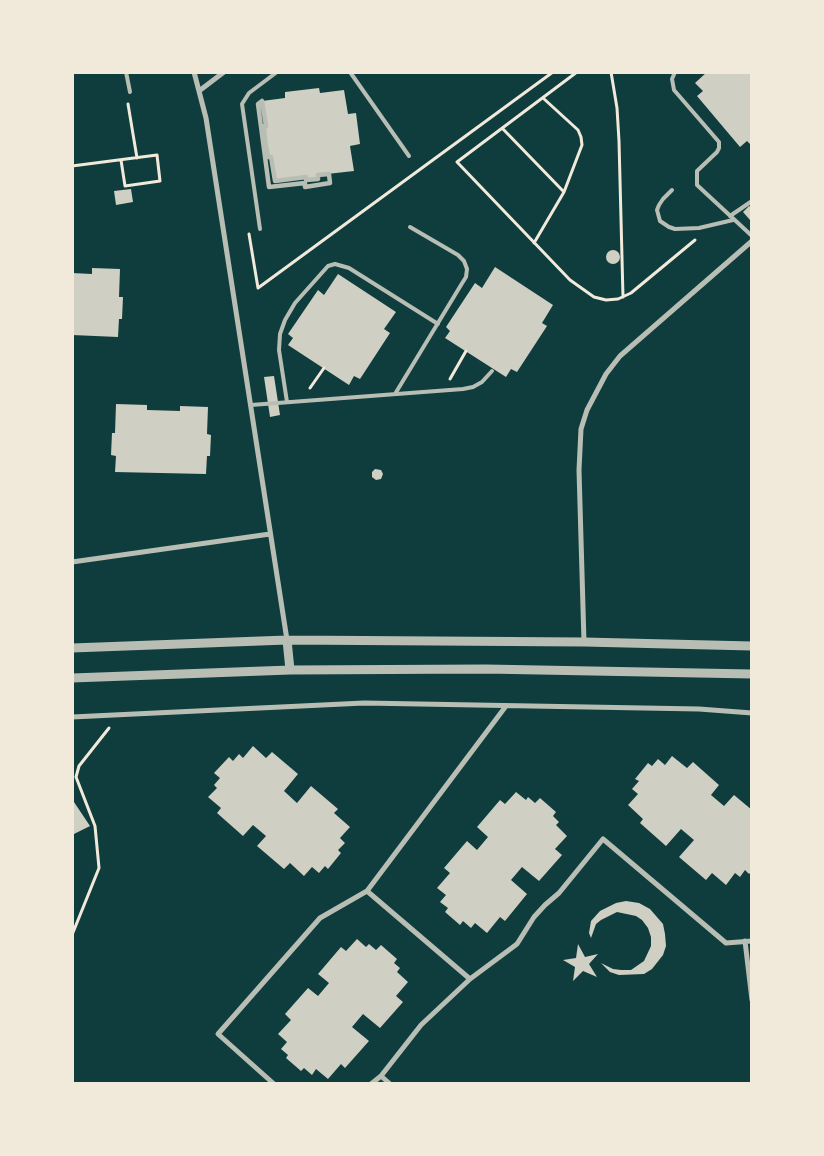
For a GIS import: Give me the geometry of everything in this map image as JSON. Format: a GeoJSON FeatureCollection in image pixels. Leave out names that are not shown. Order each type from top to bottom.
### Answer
{"type":"FeatureCollection","features":[{"type":"Feature","properties":{"kind":"street"},"geometry":{"type":"LineString","coordinates":[[194,72],[206,118],[287,640],[290,670]]}},
{"type":"Feature","properties":{"kind":"street"},"geometry":{"type":"LineString","coordinates":[[200,91],[224,72]]}},
{"type":"Feature","properties":{"kind":"street"},"geometry":{"type":"LineString","coordinates":[[262,101],[268,157],[271,157],[274,181],[306,177],[306,180],[329,174],[330,183],[305,187],[305,182],[269,187],[258,104],[262,101]]}},
{"type":"Feature","properties":{"kind":"street"},"geometry":{"type":"LineString","coordinates":[[584,642],[579,470],[581,429],[587,410],[606,374],[620,356],[752,241]]}},
{"type":"Feature","properties":{"kind":"street"},"geometry":{"type":"LineString","coordinates":[[72,562],[270,534]]}},
{"type":"Feature","properties":{"kind":"street"},"geometry":{"type":"LineString","coordinates":[[72,648],[287,640],[584,642],[752,646]]}},
{"type":"Feature","properties":{"kind":"street"},"geometry":{"type":"LineString","coordinates":[[72,678],[290,670],[486,669],[752,674]]}},
{"type":"Feature","properties":{"kind":"street"},"geometry":{"type":"LineString","coordinates":[[72,717],[364,703],[699,709],[752,713]]}},
{"type":"Feature","properties":{"kind":"street"},"geometry":{"type":"LineString","coordinates":[[274,1084],[218,1034],[320,918],[367,891],[506,706]]}},
{"type":"Feature","properties":{"kind":"street"},"geometry":{"type":"LineString","coordinates":[[371,1084],[382,1076],[421,1025],[470,980],[517,944],[534,917],[559,893],[603,839],[726,943],[752,940]]}},
{"type":"Feature","properties":{"kind":"street"},"geometry":{"type":"LineString","coordinates":[[367,891],[470,980]]}},
{"type":"Feature","properties":{"kind":"street"},"geometry":{"type":"LineString","coordinates":[[745,941],[752,1000]]}},
{"type":"Feature","properties":{"kind":"street"},"geometry":{"type":"LineString","coordinates":[[382,1076],[390,1084]]}},
{"type":"Feature","properties":{"kind":"lane"},"geometry":{"type":"LineString","coordinates":[[126,72],[130,91]]}},
{"type":"Feature","properties":{"kind":"lane"},"geometry":{"type":"LineString","coordinates":[[260,228],[242,104],[249,93],[277,72]]}},
{"type":"Feature","properties":{"kind":"lane"},"geometry":{"type":"LineString","coordinates":[[350,72],[409,156]]}},
{"type":"Feature","properties":{"kind":"lane"},"geometry":{"type":"LineString","coordinates":[[674,72],[672,79],[674,90],[719,142],[717,152],[697,172],[698,185],[752,236]]}},
{"type":"Feature","properties":{"kind":"lane"},"geometry":{"type":"LineString","coordinates":[[672,190],[658,205],[658,216],[664,225],[675,229],[714,225],[732,218],[752,201]]}},
{"type":"Feature","properties":{"kind":"lane"},"geometry":{"type":"LineString","coordinates":[[395,394],[466,277],[467,269],[464,261],[458,255],[410,228]]}},
{"type":"Feature","properties":{"kind":"lane"},"geometry":{"type":"LineString","coordinates":[[287,402],[279,350],[280,334],[285,320],[295,303],[322,270],[328,266],[335,264],[349,268],[438,324]]}},
{"type":"Feature","properties":{"kind":"lane"},"geometry":{"type":"LineString","coordinates":[[251,405],[474,387],[482,382],[492,371]]}},
{"type":"Feature","properties":{"kind":"path"},"geometry":{"type":"LineString","coordinates":[[260,228],[248,227],[258,288],[553,72]]}},
{"type":"Feature","properties":{"kind":"path"},"geometry":{"type":"LineString","coordinates":[[577,72],[457,162],[570,280],[589,294],[606,300],[618,299],[631,293],[714,225]]}},
{"type":"Feature","properties":{"kind":"path"},"geometry":{"type":"LineString","coordinates":[[611,72],[617,108],[619,142],[623,297]]}},
{"type":"Feature","properties":{"kind":"path"},"geometry":{"type":"LineString","coordinates":[[130,91],[126,92],[137,158]]}},
{"type":"Feature","properties":{"kind":"path"},"geometry":{"type":"LineString","coordinates":[[534,243],[564,192],[582,145],[578,130],[543,98]]}},
{"type":"Feature","properties":{"kind":"path"},"geometry":{"type":"LineString","coordinates":[[502,128],[564,192]]}},
{"type":"Feature","properties":{"kind":"path"},"geometry":{"type":"LineString","coordinates":[[72,166],[157,155],[160,181],[125,186],[121,160]]}},
{"type":"Feature","properties":{"kind":"path"},"geometry":{"type":"LineString","coordinates":[[444,390],[466,351]]}},
{"type":"Feature","properties":{"kind":"path"},"geometry":{"type":"LineString","coordinates":[[302,401],[324,368]]}},
{"type":"Feature","properties":{"kind":"path"},"geometry":{"type":"LineString","coordinates":[[72,935],[99,868],[95,826],[76,777],[79,766],[119,716]]}},
{"type":"Feature","properties":{"kind":"building"},"geometry":{"type":"Polygon","coordinates":[[[707,72],[752,72],[752,146],[747,141],[740,147],[697,96],[703,91],[695,83],[707,72]]]}},
{"type":"Feature","properties":{"kind":"building"},"geometry":{"type":"Polygon","coordinates":[[[319,88],[320,93],[344,90],[348,114],[356,113],[360,144],[350,146],[354,171],[318,175],[318,179],[306,180],[306,177],[275,181],[271,157],[268,157],[262,101],[285,98],[285,92],[319,88]]]}},
{"type":"Feature","properties":{"kind":"building"},"geometry":{"type":"Polygon","coordinates":[[[131,189],[133,202],[116,205],[114,191],[131,189]]]}},
{"type":"Feature","properties":{"kind":"building"},"geometry":{"type":"Polygon","coordinates":[[[749,206],[752,208],[750,220],[743,212],[749,206]]]}},
{"type":"Feature","properties":{"kind":"building"},"geometry":{"type":"Polygon","coordinates":[[[613,250],[618,252],[620,257],[618,262],[613,264],[608,262],[606,257],[608,252],[613,250]]]}},
{"type":"Feature","properties":{"kind":"building"},"geometry":{"type":"Polygon","coordinates":[[[495,267],[553,305],[542,323],[547,326],[517,372],[511,369],[506,377],[445,338],[450,331],[446,327],[475,283],[482,288],[495,267]]]}},
{"type":"Feature","properties":{"kind":"building"},"geometry":{"type":"Polygon","coordinates":[[[92,268],[120,269],[119,297],[123,297],[122,319],[119,319],[118,337],[72,335],[72,273],[92,274],[92,268]]]}},
{"type":"Feature","properties":{"kind":"building"},"geometry":{"type":"Polygon","coordinates":[[[338,274],[396,312],[384,329],[390,333],[360,379],[354,376],[349,385],[288,345],[293,338],[288,334],[318,290],[324,295],[338,274]]]}},
{"type":"Feature","properties":{"kind":"building"},"geometry":{"type":"Polygon","coordinates":[[[274,376],[280,415],[270,417],[264,377],[274,376]]]}},
{"type":"Feature","properties":{"kind":"building"},"geometry":{"type":"Polygon","coordinates":[[[116,404],[147,405],[147,410],[180,411],[180,406],[208,407],[207,434],[211,435],[210,456],[207,456],[206,474],[115,472],[116,456],[111,455],[112,433],[115,433],[116,404]]]}},
{"type":"Feature","properties":{"kind":"building"},"geometry":{"type":"Polygon","coordinates":[[[375,469],[381,470],[383,474],[381,479],[376,480],[372,477],[372,472],[375,469]]]}},
{"type":"Feature","properties":{"kind":"building"},"geometry":{"type":"Polygon","coordinates":[[[253,746],[266,758],[272,752],[298,774],[284,791],[297,803],[311,786],[338,809],[334,813],[350,827],[340,838],[345,843],[338,850],[341,853],[328,869],[325,866],[319,873],[312,867],[304,876],[290,863],[284,869],[257,846],[266,836],[253,825],[243,836],[217,813],[221,808],[208,797],[217,788],[214,785],[220,778],[214,773],[229,757],[233,761],[239,754],[243,758],[253,746]]]}},
{"type":"Feature","properties":{"kind":"building"},"geometry":{"type":"Polygon","coordinates":[[[672,756],[687,768],[693,762],[719,785],[711,795],[724,806],[734,795],[752,810],[752,871],[749,874],[745,870],[740,877],[735,873],[726,885],[712,873],[706,880],[679,857],[694,840],[681,829],[666,846],[640,823],[643,819],[628,805],[638,794],[632,789],[639,781],[635,779],[648,763],[652,766],[658,759],[665,765],[672,756]]]}},
{"type":"Feature","properties":{"kind":"building"},"geometry":{"type":"Polygon","coordinates":[[[516,792],[526,800],[528,797],[535,803],[540,798],[556,812],[553,816],[559,822],[556,825],[567,836],[555,849],[562,855],[539,881],[522,867],[511,880],[527,894],[505,921],[500,917],[487,933],[475,923],[471,928],[463,921],[460,925],[445,912],[448,908],[440,902],[446,895],[437,888],[450,873],[444,868],[467,841],[477,850],[488,837],[477,827],[500,800],[505,804],[516,792]]]}},
{"type":"Feature","properties":{"kind":"building"},"geometry":{"type":"Polygon","coordinates":[[[72,799],[90,826],[72,835],[72,799]]]}},
{"type":"Feature","properties":{"kind":"building"},"geometry":{"type":"Polygon","coordinates":[[[626,901],[639,903],[650,909],[663,924],[666,946],[663,955],[652,969],[644,974],[619,975],[610,972],[601,963],[613,969],[631,970],[644,961],[651,946],[651,937],[648,928],[642,920],[636,916],[617,912],[596,924],[591,938],[589,933],[591,921],[600,911],[616,903],[626,901]]]}},
{"type":"Feature","properties":{"kind":"building"},"geometry":{"type":"Polygon","coordinates":[[[357,939],[366,947],[369,944],[376,950],[381,945],[397,959],[394,963],[400,968],[397,972],[408,982],[396,996],[403,1002],[380,1028],[363,1014],[352,1027],[369,1041],[345,1068],[341,1064],[328,1079],[316,1069],[312,1075],[304,1068],[301,1071],[286,1058],[288,1055],[281,1049],[287,1042],[278,1034],[291,1020],[285,1014],[308,988],[318,996],[329,983],[318,974],[341,947],[346,951],[357,939]]]}},
{"type":"Feature","properties":{"kind":"building"},"geometry":{"type":"Polygon","coordinates":[[[578,944],[585,957],[598,954],[589,964],[597,977],[583,971],[573,981],[575,967],[563,960],[576,958],[578,944]]]}}]}
